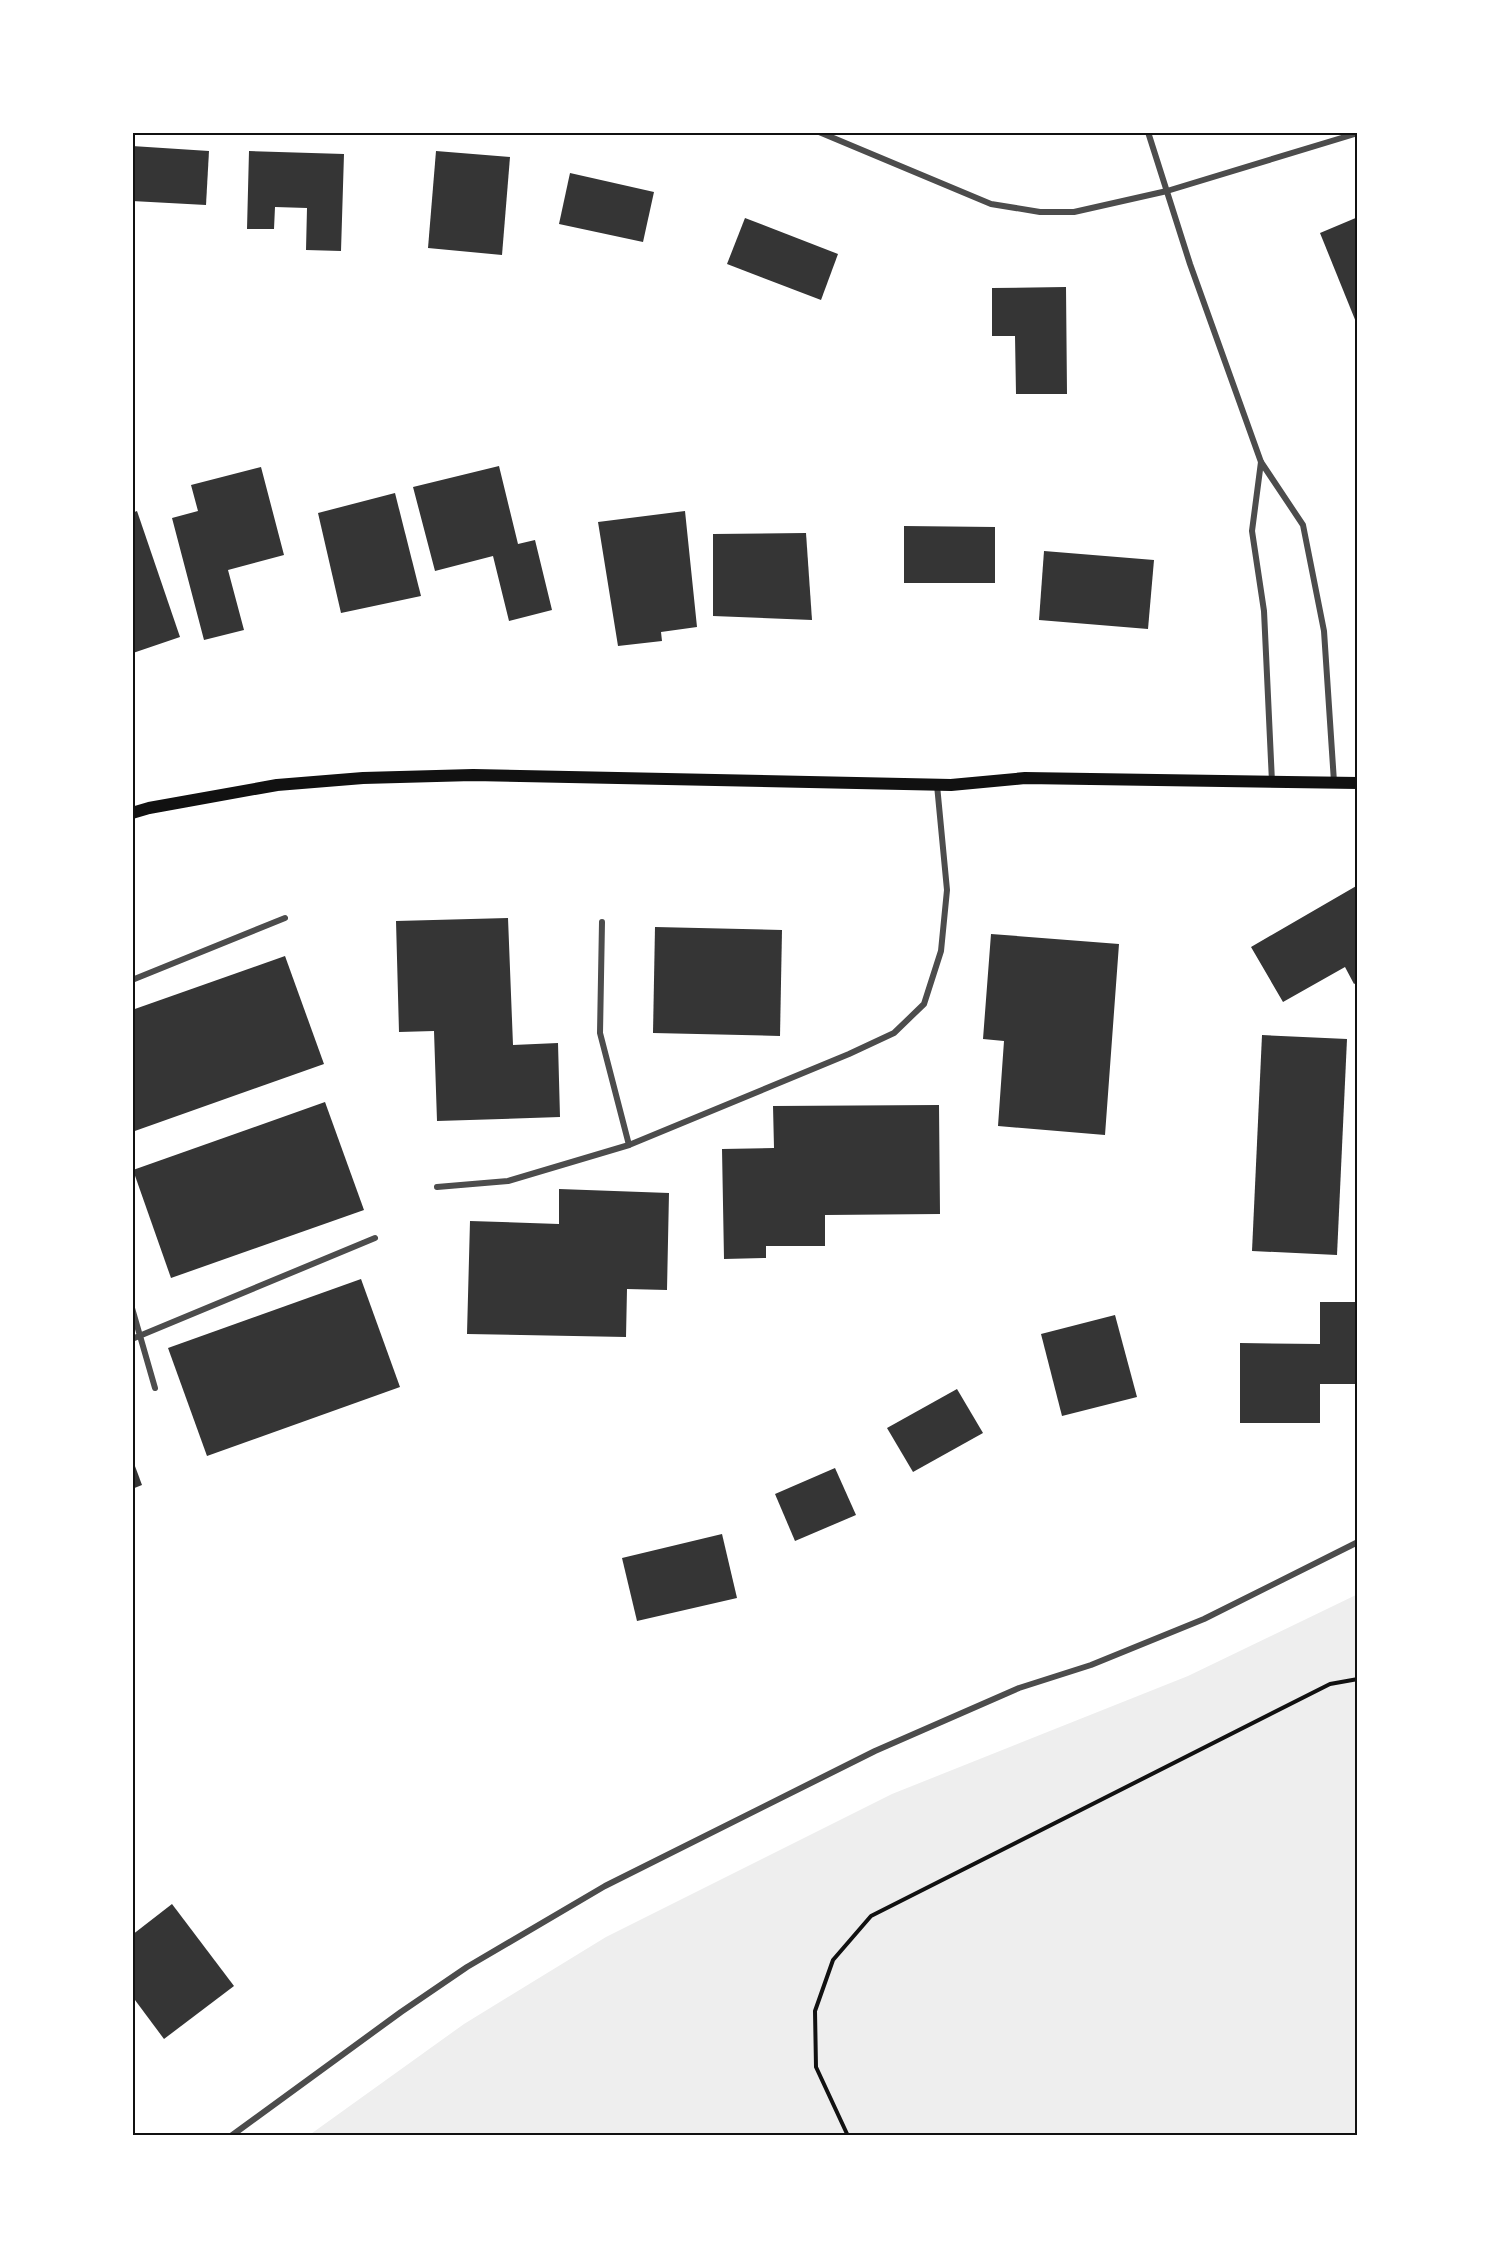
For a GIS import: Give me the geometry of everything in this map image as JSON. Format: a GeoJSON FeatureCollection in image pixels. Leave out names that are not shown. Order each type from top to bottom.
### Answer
{"type":"FeatureCollection","features":[{"type":"Feature","properties":{"kind":"main road"},"geometry":{"type":"LineString","coordinates":[[132,813],[277,785],[363,778],[473,775],[936,785],[1025,778],[1358,783]]}},
{"type":"Feature","properties":{"kind":"street"},"geometry":{"type":"LineString","coordinates":[[819,132],[991,204],[1030,211],[1074,212],[1167,191],[1358,133]]}},
{"type":"Feature","properties":{"kind":"street"},"geometry":{"type":"LineString","coordinates":[[1148,132],[1190,264],[1261,462],[1303,525],[1324,630],[1334,783]]}},
{"type":"Feature","properties":{"kind":"street"},"geometry":{"type":"LineString","coordinates":[[1261,462],[1252,531],[1264,610],[1272,782]]}},
{"type":"Feature","properties":{"kind":"street"},"geometry":{"type":"LineString","coordinates":[[437,1187],[508,1181],[629,1145],[894,1033],[924,1004],[941,951],[947,890],[936,785]]}},
{"type":"Feature","properties":{"kind":"street"},"geometry":{"type":"LineString","coordinates":[[132,980],[285,918]]}},
{"type":"Feature","properties":{"kind":"street"},"geometry":{"type":"LineString","coordinates":[[602,921],[600,1033],[629,1145]]}},
{"type":"Feature","properties":{"kind":"street"},"geometry":{"type":"LineString","coordinates":[[132,1339],[375,1238]]}},
{"type":"Feature","properties":{"kind":"street"},"geometry":{"type":"LineString","coordinates":[[132,1308],[155,1388]]}},
{"type":"Feature","properties":{"kind":"street"},"geometry":{"type":"LineString","coordinates":[[231,2136],[401,2012],[467,1967],[605,1886],[875,1751],[1019,1688],[1091,1665],[1204,1619],[1358,1542]]}},
{"type":"Feature","properties":{"kind":"path"},"geometry":{"type":"LineString","coordinates":[[848,2136],[816,2067],[814,2011],[833,1960],[871,1916],[1330,1684],[1358,1679]]}},
{"type":"Feature","properties":{"kind":"shaded area"},"geometry":{"type":"Polygon","coordinates":[[[1358,1594],[1358,2136],[308,2136],[464,2024],[606,1937],[892,1794],[1188,1676],[1358,1594]]]}},
{"type":"Feature","properties":{"kind":"building"},"geometry":{"type":"Polygon","coordinates":[[[132,146],[209,151],[206,205],[132,201],[132,146]]]}},
{"type":"Feature","properties":{"kind":"building"},"geometry":{"type":"Polygon","coordinates":[[[249,151],[344,154],[341,251],[306,250],[307,208],[275,207],[274,229],[247,229],[249,151]]]}},
{"type":"Feature","properties":{"kind":"building"},"geometry":{"type":"Polygon","coordinates":[[[436,151],[510,157],[502,255],[428,248],[436,151]]]}},
{"type":"Feature","properties":{"kind":"building"},"geometry":{"type":"Polygon","coordinates":[[[570,173],[654,192],[643,242],[559,224],[570,173]]]}},
{"type":"Feature","properties":{"kind":"building"},"geometry":{"type":"Polygon","coordinates":[[[1358,217],[1358,327],[1320,233],[1358,217]]]}},
{"type":"Feature","properties":{"kind":"building"},"geometry":{"type":"Polygon","coordinates":[[[745,218],[838,254],[821,300],[727,264],[745,218]]]}},
{"type":"Feature","properties":{"kind":"building"},"geometry":{"type":"Polygon","coordinates":[[[1066,287],[1067,394],[1016,394],[1015,336],[992,336],[992,288],[1066,287]]]}},
{"type":"Feature","properties":{"kind":"building"},"geometry":{"type":"Polygon","coordinates":[[[499,466],[518,544],[535,540],[552,610],[509,621],[493,556],[435,571],[413,487],[499,466]]]}},
{"type":"Feature","properties":{"kind":"building"},"geometry":{"type":"Polygon","coordinates":[[[261,467],[284,555],[228,570],[244,630],[204,640],[172,518],[198,511],[191,485],[261,467]]]}},
{"type":"Feature","properties":{"kind":"building"},"geometry":{"type":"Polygon","coordinates":[[[395,493],[421,596],[341,613],[318,513],[395,493]]]}},
{"type":"Feature","properties":{"kind":"building"},"geometry":{"type":"Polygon","coordinates":[[[137,511],[180,637],[133,653],[132,513],[137,511]]]}},
{"type":"Feature","properties":{"kind":"building"},"geometry":{"type":"Polygon","coordinates":[[[685,511],[697,627],[661,632],[662,641],[618,646],[598,522],[685,511]]]}},
{"type":"Feature","properties":{"kind":"building"},"geometry":{"type":"Polygon","coordinates":[[[904,526],[995,527],[995,583],[904,583],[904,526]]]}},
{"type":"Feature","properties":{"kind":"building"},"geometry":{"type":"Polygon","coordinates":[[[806,533],[812,620],[713,616],[713,534],[806,533]]]}},
{"type":"Feature","properties":{"kind":"building"},"geometry":{"type":"Polygon","coordinates":[[[1044,551],[1154,560],[1148,629],[1039,620],[1044,551]]]}},
{"type":"Feature","properties":{"kind":"building"},"geometry":{"type":"Polygon","coordinates":[[[1358,885],[1358,982],[1354,984],[1345,967],[1283,1002],[1251,947],[1358,885]]]}},
{"type":"Feature","properties":{"kind":"building"},"geometry":{"type":"Polygon","coordinates":[[[508,918],[513,1045],[558,1043],[560,1117],[437,1121],[434,1031],[399,1032],[396,921],[508,918]]]}},
{"type":"Feature","properties":{"kind":"building"},"geometry":{"type":"Polygon","coordinates":[[[655,927],[782,930],[780,1036],[653,1033],[655,927]]]}},
{"type":"Feature","properties":{"kind":"building"},"geometry":{"type":"Polygon","coordinates":[[[991,934],[1119,944],[1105,1135],[998,1126],[1004,1041],[983,1039],[991,934]]]}},
{"type":"Feature","properties":{"kind":"building"},"geometry":{"type":"Polygon","coordinates":[[[285,956],[324,1064],[132,1132],[132,1010],[285,956]]]}},
{"type":"Feature","properties":{"kind":"building"},"geometry":{"type":"Polygon","coordinates":[[[1262,1035],[1347,1039],[1337,1255],[1252,1251],[1262,1035]]]}},
{"type":"Feature","properties":{"kind":"building"},"geometry":{"type":"Polygon","coordinates":[[[325,1102],[364,1210],[171,1278],[133,1170],[325,1102]]]}},
{"type":"Feature","properties":{"kind":"building"},"geometry":{"type":"Polygon","coordinates":[[[939,1105],[940,1214],[825,1215],[825,1246],[766,1246],[766,1258],[724,1259],[722,1149],[774,1148],[773,1106],[939,1105]]]}},
{"type":"Feature","properties":{"kind":"building"},"geometry":{"type":"Polygon","coordinates":[[[559,1189],[669,1193],[667,1290],[627,1289],[626,1337],[467,1334],[470,1221],[559,1224],[559,1189]]]}},
{"type":"Feature","properties":{"kind":"building"},"geometry":{"type":"Polygon","coordinates":[[[361,1279],[400,1387],[207,1456],[168,1348],[361,1279]]]}},
{"type":"Feature","properties":{"kind":"building"},"geometry":{"type":"Polygon","coordinates":[[[1320,1302],[1358,1302],[1358,1384],[1320,1384],[1320,1423],[1240,1423],[1240,1343],[1320,1344],[1320,1302]]]}},
{"type":"Feature","properties":{"kind":"building"},"geometry":{"type":"Polygon","coordinates":[[[1115,1315],[1137,1397],[1062,1416],[1041,1334],[1115,1315]]]}},
{"type":"Feature","properties":{"kind":"building"},"geometry":{"type":"Polygon","coordinates":[[[957,1389],[983,1433],[913,1472],[887,1428],[957,1389]]]}},
{"type":"Feature","properties":{"kind":"building"},"geometry":{"type":"Polygon","coordinates":[[[132,1458],[142,1485],[132,1489],[132,1458]]]}},
{"type":"Feature","properties":{"kind":"building"},"geometry":{"type":"Polygon","coordinates":[[[835,1468],[856,1515],[795,1541],[775,1494],[835,1468]]]}},
{"type":"Feature","properties":{"kind":"building"},"geometry":{"type":"Polygon","coordinates":[[[722,1534],[737,1598],[637,1621],[622,1558],[722,1534]]]}},
{"type":"Feature","properties":{"kind":"building"},"geometry":{"type":"Polygon","coordinates":[[[172,1904],[234,1986],[164,2039],[132,1996],[132,1935],[172,1904]]]}}]}
